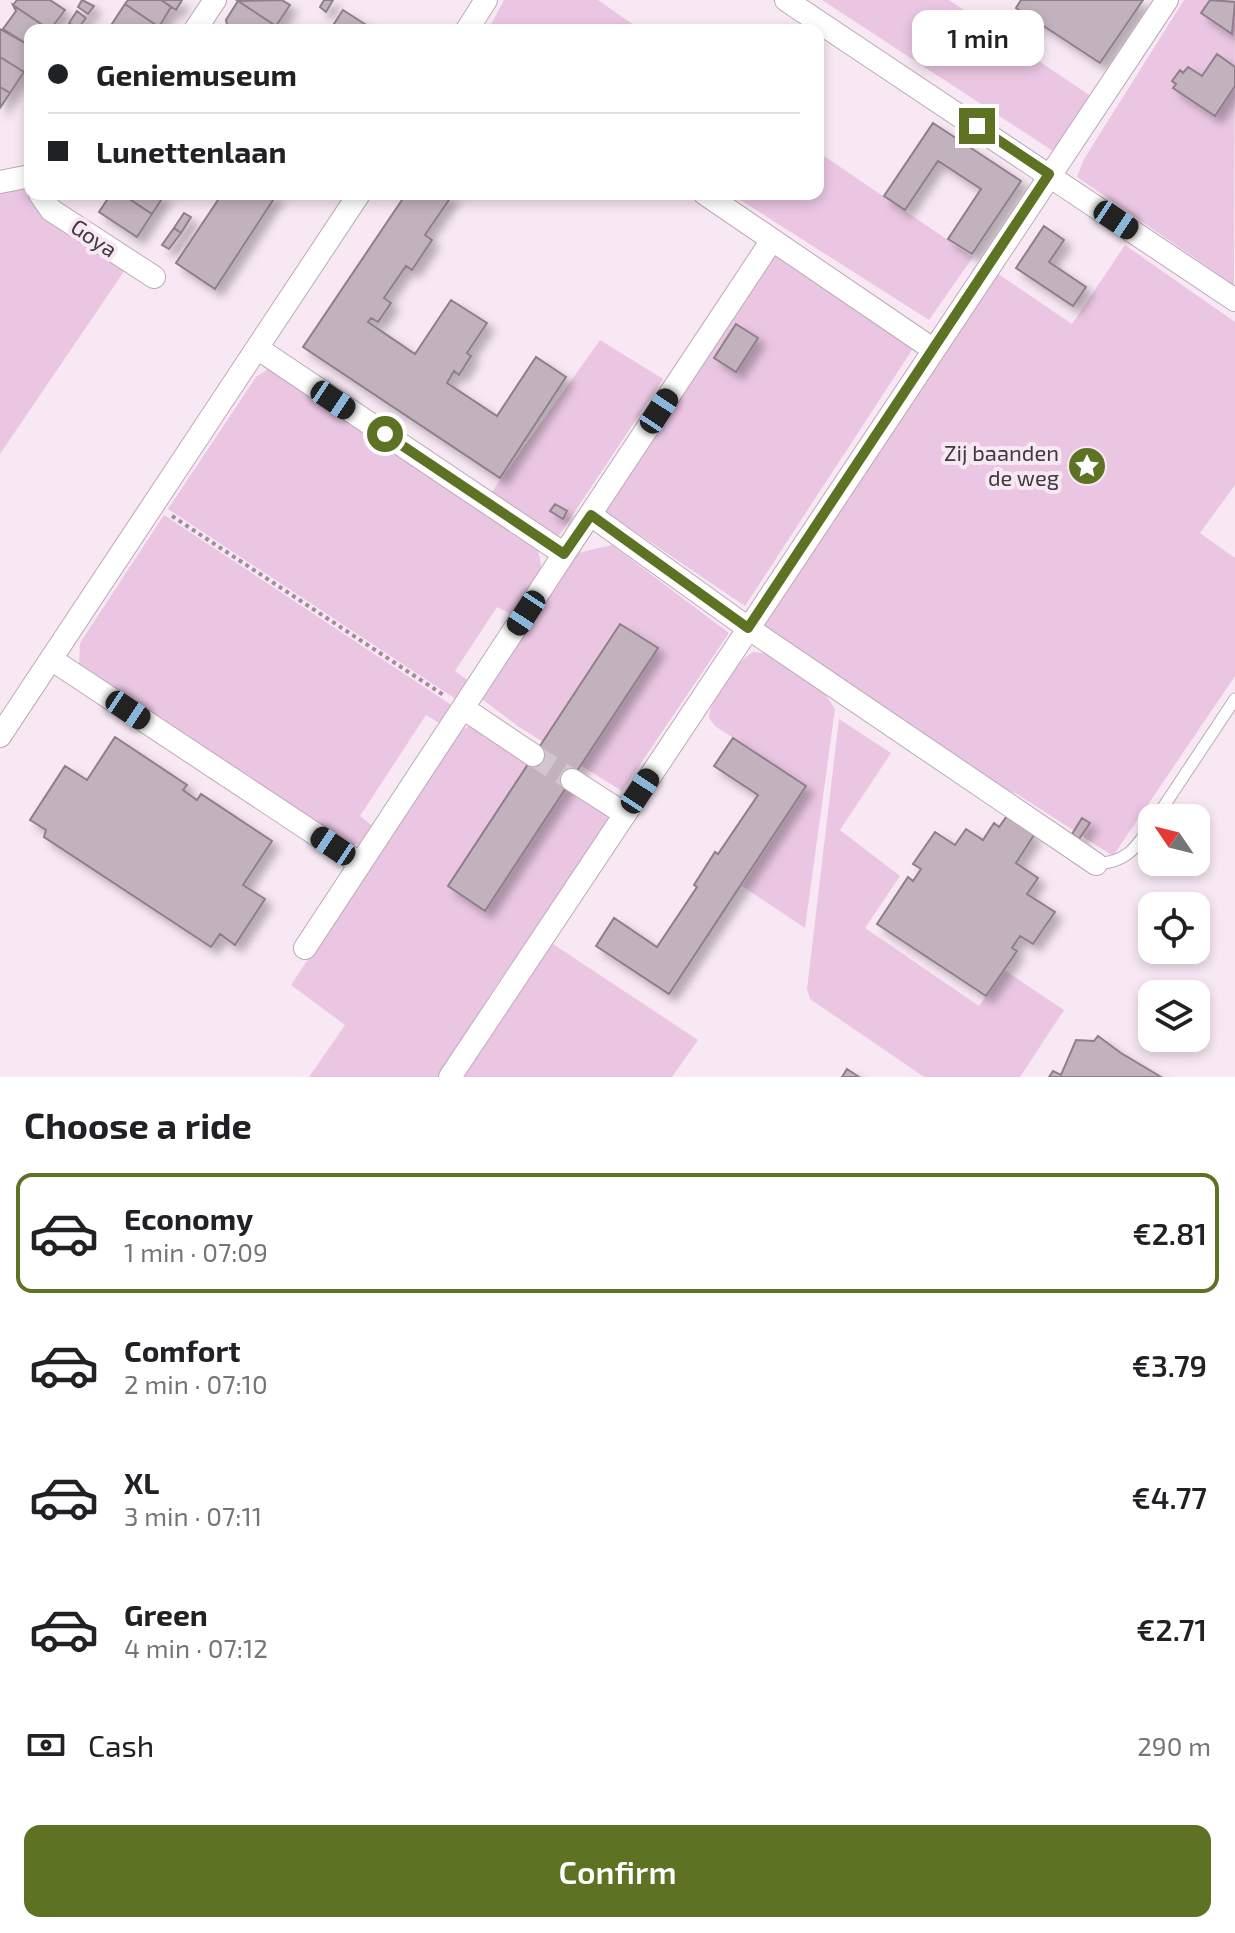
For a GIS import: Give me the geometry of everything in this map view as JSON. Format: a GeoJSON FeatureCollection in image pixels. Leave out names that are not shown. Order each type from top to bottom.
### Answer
{"type":"FeatureCollection","features":[{"type":"Feature","properties":{"kind":"street"},"geometry":{"type":"LineString","coordinates":[[199,24],[215,0]]}},
{"type":"Feature","properties":{"kind":"street"},"geometry":{"type":"LineString","coordinates":[[471,24],[486,0]]}},
{"type":"Feature","properties":{"kind":"street"},"geometry":{"type":"LineString","coordinates":[[786,0],[822,24]]}},
{"type":"Feature","properties":{"kind":"street"},"geometry":{"type":"LineString","coordinates":[[450,1077],[1167,0]]}},
{"type":"Feature","properties":{"kind":"street"},"geometry":{"type":"LineString","coordinates":[[824,25],[1235,300]]}},
{"type":"Feature","properties":{"kind":"street"},"geometry":{"type":"LineString","coordinates":[[0,182],[24,177]]}},
{"type":"Feature","properties":{"kind":"street","name":"Goya"},"geometry":{"type":"LineString","coordinates":[[44,200],[51,210],[154,277]]}},
{"type":"Feature","properties":{"kind":"street"},"geometry":{"type":"LineString","coordinates":[[0,736],[355,200]]}},
{"type":"Feature","properties":{"kind":"street"},"geometry":{"type":"LineString","coordinates":[[714,200],[934,350]]}},
{"type":"Feature","properties":{"kind":"street"},"geometry":{"type":"LineString","coordinates":[[305,948],[772,240]]}},
{"type":"Feature","properties":{"kind":"street"},"geometry":{"type":"LineString","coordinates":[[257,348],[564,554]]}},
{"type":"Feature","properties":{"kind":"street"},"geometry":{"type":"LineString","coordinates":[[591,515],[748,628],[1096,864]]}},
{"type":"Feature","properties":{"kind":"street"},"geometry":{"type":"LineString","coordinates":[[51,659],[359,863]]}},
{"type":"Feature","properties":{"kind":"street"},"geometry":{"type":"LineString","coordinates":[[463,708],[533,755]]}},
{"type":"Feature","properties":{"kind":"street"},"geometry":{"type":"LineString","coordinates":[[572,780],[625,814]]}},
{"type":"Feature","properties":{"kind":"lane"},"geometry":{"type":"LineString","coordinates":[[1165,804],[1235,699]]}},
{"type":"Feature","properties":{"kind":"lane"},"geometry":{"type":"LineString","coordinates":[[1096,864],[1118,863],[1138,844]]}},
{"type":"Feature","properties":{"kind":"path"},"geometry":{"type":"LineString","coordinates":[[154,504],[463,708]]}},
{"type":"Feature","properties":{"kind":"shaded area"},"geometry":{"type":"Polygon","coordinates":[[[504,0],[598,0],[632,24],[491,24],[504,0]]]}},
{"type":"Feature","properties":{"kind":"shaded area"},"geometry":{"type":"Polygon","coordinates":[[[822,0],[949,0],[1092,97],[1056,153],[822,0]]]}},
{"type":"Feature","properties":{"kind":"shaded area"},"geometry":{"type":"Polygon","coordinates":[[[1184,0],[1235,0],[1234,285],[1077,177],[1084,159],[1184,0]]]}},
{"type":"Feature","properties":{"kind":"shaded area"},"geometry":{"type":"Polygon","coordinates":[[[824,156],[973,257],[929,320],[740,200],[824,200],[824,156]]]}},
{"type":"Feature","properties":{"kind":"shaded area"},"geometry":{"type":"Polygon","coordinates":[[[24,186],[24,200],[42,200],[127,267],[0,454],[0,189],[24,186]]]}},
{"type":"Feature","properties":{"kind":"shaded area"},"geometry":{"type":"Polygon","coordinates":[[[1125,245],[1235,322],[1235,485],[1200,533],[1235,558],[1235,676],[1148,804],[1138,804],[1138,819],[1113,856],[1017,794],[995,786],[761,630],[997,273],[1072,324],[1125,245]]]}},
{"type":"Feature","properties":{"kind":"shaded area"},"geometry":{"type":"Polygon","coordinates":[[[773,252],[907,342],[912,350],[745,606],[603,510],[773,252]]]}},
{"type":"Feature","properties":{"kind":"shaded area"},"geometry":{"type":"Polygon","coordinates":[[[600,340],[663,379],[558,537],[491,493],[600,340]]]}},
{"type":"Feature","properties":{"kind":"shaded area"},"geometry":{"type":"Polygon","coordinates":[[[268,369],[537,544],[542,570],[512,615],[497,607],[455,671],[469,681],[457,700],[168,509],[256,377],[268,369]]]}},
{"type":"Feature","properties":{"kind":"shaded area"},"geometry":{"type":"Polygon","coordinates":[[[164,515],[453,706],[441,724],[426,715],[360,816],[374,827],[359,844],[347,846],[79,665],[80,643],[164,515]]]}},
{"type":"Feature","properties":{"kind":"shaded area"},"geometry":{"type":"Polygon","coordinates":[[[612,545],[729,633],[622,791],[519,727],[482,699],[578,553],[612,545]]]}},
{"type":"Feature","properties":{"kind":"shaded area"},"geometry":{"type":"Polygon","coordinates":[[[753,652],[764,653],[825,694],[835,709],[805,928],[742,886],[807,786],[715,726],[709,718],[725,681],[753,652]]]}},
{"type":"Feature","properties":{"kind":"shaded area"},"geometry":{"type":"Polygon","coordinates":[[[839,719],[891,753],[840,830],[900,876],[865,928],[979,1006],[1004,970],[1064,1010],[1020,1077],[924,1077],[810,999],[807,989],[839,719]]]}},
{"type":"Feature","properties":{"kind":"shaded area"},"geometry":{"type":"Polygon","coordinates":[[[469,726],[480,726],[614,815],[493,990],[439,1077],[309,1077],[345,1025],[291,985],[459,732],[469,726]]]}},
{"type":"Feature","properties":{"kind":"shaded area"},"geometry":{"type":"Polygon","coordinates":[[[550,942],[698,1040],[672,1077],[460,1077],[550,942]]]}},
{"type":"Feature","properties":{"kind":"building"},"geometry":{"type":"Polygon","coordinates":[[[17,0],[50,0],[65,10],[54,24],[41,24],[13,5],[17,0]]]}},
{"type":"Feature","properties":{"kind":"building"},"geometry":{"type":"Polygon","coordinates":[[[82,0],[94,6],[88,14],[78,7],[82,0]]]}},
{"type":"Feature","properties":{"kind":"building"},"geometry":{"type":"Polygon","coordinates":[[[128,0],[161,0],[171,7],[161,24],[155,24],[125,4],[128,0]]]}},
{"type":"Feature","properties":{"kind":"building"},"geometry":{"type":"Polygon","coordinates":[[[161,0],[182,0],[176,10],[161,0]]]}},
{"type":"Feature","properties":{"kind":"building"},"geometry":{"type":"Polygon","coordinates":[[[282,0],[290,5],[277,24],[273,24],[238,1],[282,0]]]}},
{"type":"Feature","properties":{"kind":"building"},"geometry":{"type":"Polygon","coordinates":[[[324,0],[333,0],[326,12],[320,7],[324,0]]]}},
{"type":"Feature","properties":{"kind":"building"},"geometry":{"type":"Polygon","coordinates":[[[1021,0],[1143,0],[1100,63],[1016,8],[1021,0]]]}},
{"type":"Feature","properties":{"kind":"building"},"geometry":{"type":"Polygon","coordinates":[[[1210,0],[1235,2],[1232,34],[1201,13],[1210,0]]]}},
{"type":"Feature","properties":{"kind":"building"},"geometry":{"type":"Polygon","coordinates":[[[238,1],[273,24],[227,24],[226,20],[238,1]]]}},
{"type":"Feature","properties":{"kind":"building"},"geometry":{"type":"Polygon","coordinates":[[[125,4],[155,24],[112,24],[125,4]]]}},
{"type":"Feature","properties":{"kind":"building"},"geometry":{"type":"Polygon","coordinates":[[[13,5],[41,24],[24,24],[24,42],[3,29],[16,11],[13,5]]]}},
{"type":"Feature","properties":{"kind":"building"},"geometry":{"type":"Polygon","coordinates":[[[343,10],[365,24],[334,24],[343,10]]]}},
{"type":"Feature","properties":{"kind":"building"},"geometry":{"type":"Polygon","coordinates":[[[77,11],[86,18],[82,24],[69,23],[77,11]]]}},
{"type":"Feature","properties":{"kind":"building"},"geometry":{"type":"Polygon","coordinates":[[[0,29],[24,43],[24,72],[0,57],[0,29]]]}},
{"type":"Feature","properties":{"kind":"building"},"geometry":{"type":"Polygon","coordinates":[[[1217,54],[1235,67],[1235,86],[1215,116],[1173,88],[1176,84],[1172,81],[1180,70],[1183,73],[1188,67],[1202,76],[1217,54]]]}},
{"type":"Feature","properties":{"kind":"building"},"geometry":{"type":"Polygon","coordinates":[[[0,57],[24,72],[10,93],[0,87],[0,57]]]}},
{"type":"Feature","properties":{"kind":"building"},"geometry":{"type":"Polygon","coordinates":[[[0,87],[10,93],[0,108],[0,87]]]}},
{"type":"Feature","properties":{"kind":"building"},"geometry":{"type":"Polygon","coordinates":[[[933,123],[1021,181],[972,254],[948,239],[981,189],[938,161],[905,210],[884,196],[933,123]]]}},
{"type":"Feature","properties":{"kind":"building"},"geometry":{"type":"Polygon","coordinates":[[[107,200],[131,200],[152,214],[137,237],[99,212],[107,200]]]}},
{"type":"Feature","properties":{"kind":"building"},"geometry":{"type":"Polygon","coordinates":[[[131,200],[161,200],[152,214],[131,200]]]}},
{"type":"Feature","properties":{"kind":"building"},"geometry":{"type":"Polygon","coordinates":[[[218,200],[273,200],[215,289],[176,263],[218,200]]]}},
{"type":"Feature","properties":{"kind":"building"},"geometry":{"type":"Polygon","coordinates":[[[402,200],[449,200],[425,235],[432,240],[412,270],[406,266],[384,298],[391,303],[378,322],[371,318],[368,322],[415,354],[451,300],[487,323],[467,353],[471,356],[459,375],[454,371],[447,383],[497,416],[536,357],[566,377],[500,478],[303,347],[402,200]]]}},
{"type":"Feature","properties":{"kind":"building"},"geometry":{"type":"Polygon","coordinates":[[[184,213],[191,217],[181,233],[174,228],[184,213]]]}},
{"type":"Feature","properties":{"kind":"building"},"geometry":{"type":"Polygon","coordinates":[[[1044,226],[1064,240],[1049,262],[1086,287],[1073,306],[1016,268],[1044,226]]]}},
{"type":"Feature","properties":{"kind":"building"},"geometry":{"type":"Polygon","coordinates":[[[174,228],[181,233],[169,249],[162,245],[174,228]]]}},
{"type":"Feature","properties":{"kind":"building"},"geometry":{"type":"Polygon","coordinates":[[[736,324],[758,338],[736,372],[714,358],[736,324]]]}},
{"type":"Feature","properties":{"kind":"building"},"geometry":{"type":"Polygon","coordinates":[[[555,504],[567,511],[563,519],[550,511],[555,504]]]}},
{"type":"Feature","properties":{"kind":"building"},"geometry":{"type":"Polygon","coordinates":[[[620,624],[658,648],[485,911],[448,886],[620,624]]]}},
{"type":"Feature","properties":{"kind":"building"},"geometry":{"type":"Polygon","coordinates":[[[115,737],[187,785],[183,790],[197,800],[201,794],[272,841],[243,885],[265,899],[235,945],[220,934],[211,947],[44,837],[46,830],[30,820],[65,766],[87,780],[115,737]]]}},
{"type":"Feature","properties":{"kind":"building"},"geometry":{"type":"Polygon","coordinates":[[[733,738],[806,786],[669,994],[596,946],[614,918],[657,947],[697,887],[694,885],[715,852],[718,854],[758,795],[714,766],[733,738]]]}},
{"type":"Feature","properties":{"kind":"building"},"geometry":{"type":"Polygon","coordinates":[[[1007,816],[1034,835],[1016,863],[1038,878],[1027,894],[1055,912],[1033,944],[1020,936],[1012,948],[1017,951],[986,996],[877,924],[908,877],[913,881],[921,869],[913,864],[935,832],[955,845],[966,829],[983,840],[994,823],[999,827],[1007,816]]]}},
{"type":"Feature","properties":{"kind":"building"},"geometry":{"type":"Polygon","coordinates":[[[1082,818],[1090,823],[1079,839],[1072,834],[1082,818]]]}},
{"type":"Feature","properties":{"kind":"building"},"geometry":{"type":"Polygon","coordinates":[[[1098,1036],[1161,1077],[1049,1077],[1053,1071],[1061,1075],[1076,1040],[1094,1041],[1098,1036]]]}},
{"type":"Feature","properties":{"kind":"building"},"geometry":{"type":"Polygon","coordinates":[[[847,1069],[859,1077],[842,1077],[847,1069]]]}},
{"type":"Feature","properties":{"kind":"tunnel"},"geometry":{"type":"LineString","coordinates":[[533,755],[572,780]]}},
{"type":"Feature","properties":{"kind":"place","name":"Zij baanden de weg"},"geometry":{"type":"Point","coordinates":[1087,466]}},
{"type":"Feature","properties":{"kind":"route"},"geometry":{"type":"LineString","coordinates":[[385,434],[564,554],[591,515],[748,628],[995,260],[1049,174],[977,126]]}}]}
